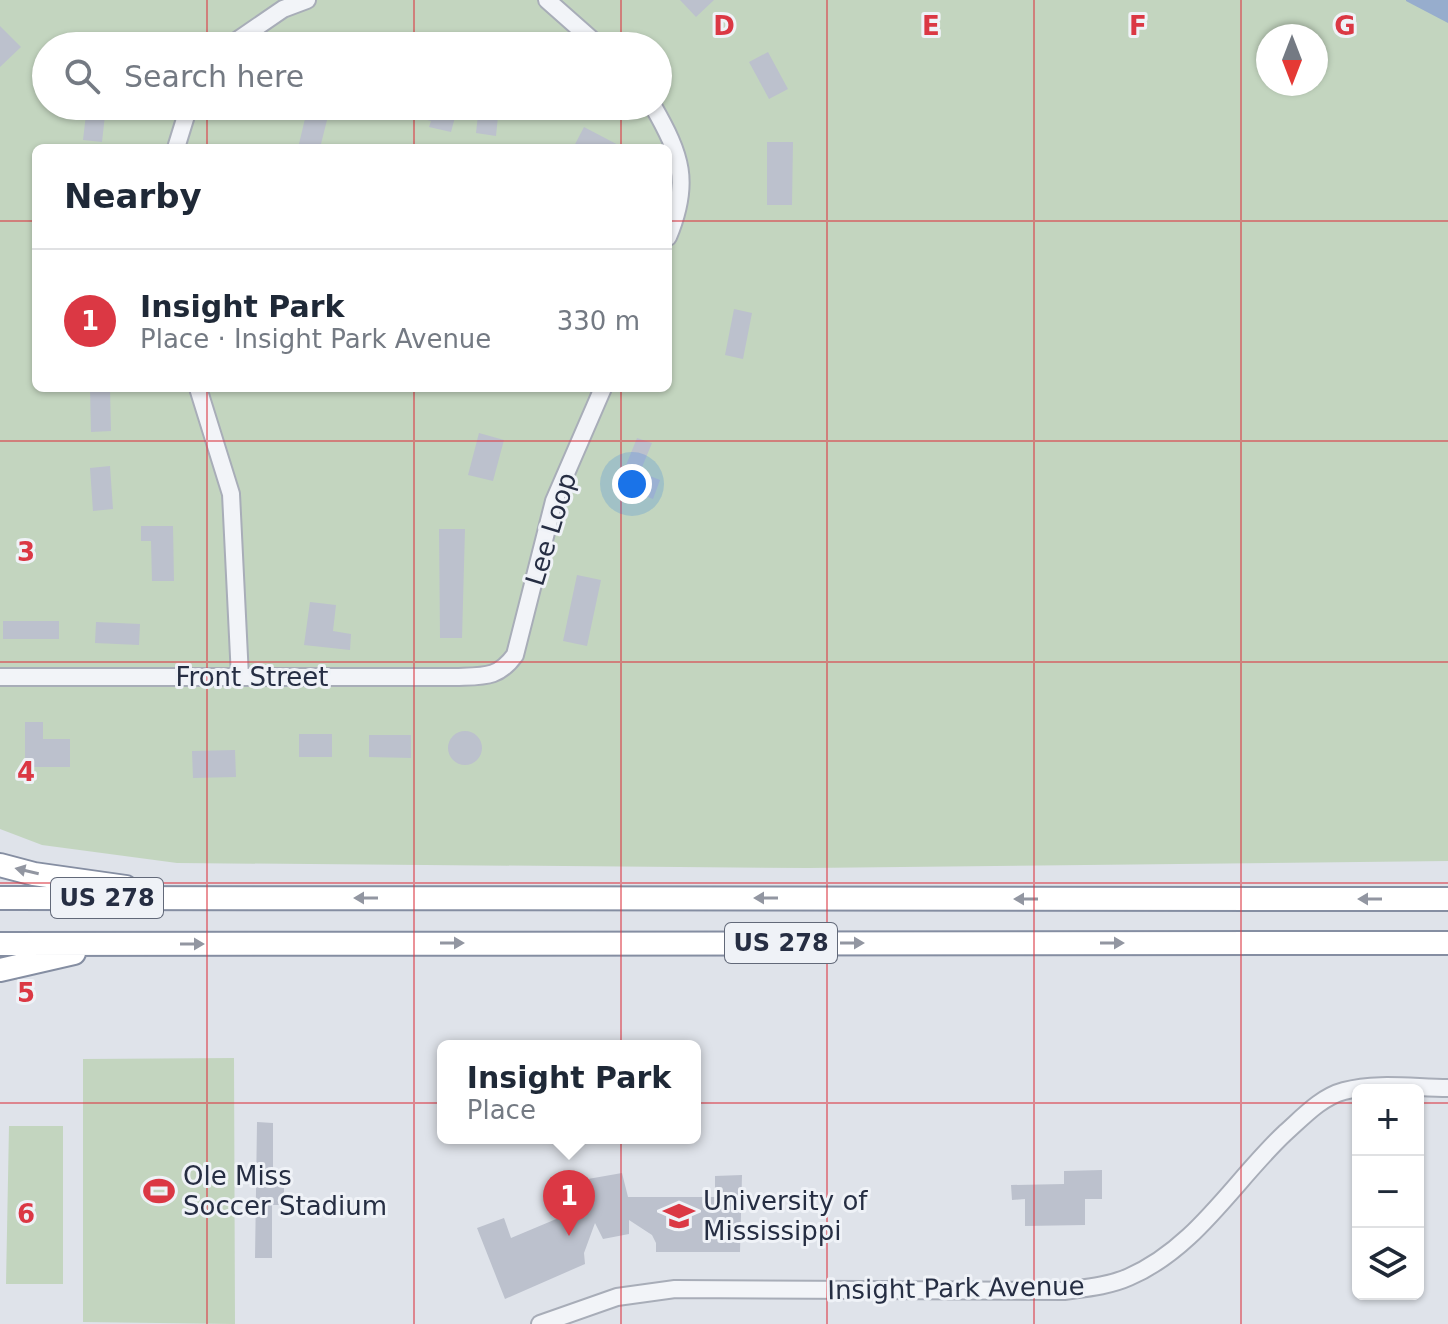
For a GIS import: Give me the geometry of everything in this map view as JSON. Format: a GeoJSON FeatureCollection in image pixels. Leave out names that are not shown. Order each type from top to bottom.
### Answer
{"type":"FeatureCollection","features":[{"type":"Feature","properties":{"kind":"highway"},"geometry":{"type":"LineString","coordinates":[[0,865],[34,874],[215,898]]}},
{"type":"Feature","properties":{"kind":"highway","name":"US 278"},"geometry":{"type":"LineString","coordinates":[[0,898],[1448,899]]}},
{"type":"Feature","properties":{"kind":"highway","name":"US 278"},"geometry":{"type":"LineString","coordinates":[[0,944],[1448,943]]}},
{"type":"Feature","properties":{"kind":"highway"},"geometry":{"type":"LineString","coordinates":[[0,970],[114,944]]}},
{"type":"Feature","properties":{"kind":"street"},"geometry":{"type":"LineString","coordinates":[[249,32],[283,9],[307,0]]}},
{"type":"Feature","properties":{"kind":"street"},"geometry":{"type":"LineString","coordinates":[[547,0],[583,32]]}},
{"type":"Feature","properties":{"kind":"street"},"geometry":{"type":"LineString","coordinates":[[177,144],[185,120]]}},
{"type":"Feature","properties":{"kind":"street"},"geometry":{"type":"LineString","coordinates":[[661,120],[673,141],[682,175],[677,215],[672,227]]}},
{"type":"Feature","properties":{"kind":"street"},"geometry":{"type":"LineString","coordinates":[[199,392],[231,494],[240,677]]}},
{"type":"Feature","properties":{"kind":"street","name":"Lee Loop"},"geometry":{"type":"LineString","coordinates":[[504,670],[515,655],[554,501],[601,392]]}},
{"type":"Feature","properties":{"kind":"street","name":"Front Street"},"geometry":{"type":"LineString","coordinates":[[0,677],[459,677],[483,676],[504,670]]}},
{"type":"Feature","properties":{"kind":"street","name":"Insight Park Avenue"},"geometry":{"type":"LineString","coordinates":[[548,1323],[617,1297],[675,1289],[1064,1291],[1103,1286],[1129,1277],[1175,1250],[1258,1159],[1324,1100],[1344,1091],[1376,1087],[1448,1088]]}},
{"type":"Feature","properties":{"kind":"green space"},"geometry":{"type":"Polygon","coordinates":[[[0,0],[1448,0],[1448,861],[808,868],[177,863],[42,845],[0,829],[0,0]]]}},
{"type":"Feature","properties":{"kind":"green space","name":"Ole Miss Soccer Stadium"},"geometry":{"type":"Polygon","coordinates":[[[234,1058],[235,1324],[83,1322],[83,1059],[234,1058]]]}},
{"type":"Feature","properties":{"kind":"green space"},"geometry":{"type":"Polygon","coordinates":[[[9,1126],[63,1126],[63,1284],[6,1284],[9,1126]]]}},
{"type":"Feature","properties":{"kind":"water"},"geometry":{"type":"Polygon","coordinates":[[[1448,0],[1448,23],[1406,1],[1448,0]]]}},
{"type":"Feature","properties":{"kind":"building"},"geometry":{"type":"Polygon","coordinates":[[[680,0],[714,0],[696,17],[680,0]]]}},
{"type":"Feature","properties":{"kind":"building"},"geometry":{"type":"Polygon","coordinates":[[[0,26],[21,47],[0,67],[0,26]]]}},
{"type":"Feature","properties":{"kind":"building"},"geometry":{"type":"Polygon","coordinates":[[[768,52],[788,89],[769,99],[749,62],[768,52]]]}},
{"type":"Feature","properties":{"kind":"building"},"geometry":{"type":"Polygon","coordinates":[[[85,120],[104,120],[102,142],[83,140],[85,120]]]}},
{"type":"Feature","properties":{"kind":"building"},"geometry":{"type":"Polygon","coordinates":[[[305,120],[327,120],[321,144],[299,144],[305,120]]]}},
{"type":"Feature","properties":{"kind":"building"},"geometry":{"type":"Polygon","coordinates":[[[427,120],[454,120],[451,132],[429,127],[431,121],[427,120]]]}},
{"type":"Feature","properties":{"kind":"building"},"geometry":{"type":"Polygon","coordinates":[[[477,120],[498,120],[496,136],[476,133],[477,120]]]}},
{"type":"Feature","properties":{"kind":"building"},"geometry":{"type":"Polygon","coordinates":[[[584,127],[616,144],[575,144],[584,127]]]}},
{"type":"Feature","properties":{"kind":"building"},"geometry":{"type":"Polygon","coordinates":[[[767,142],[793,142],[792,205],[767,205],[767,142]]]}},
{"type":"Feature","properties":{"kind":"building"},"geometry":{"type":"Polygon","coordinates":[[[734,309],[752,313],[743,359],[725,355],[734,309]]]}},
{"type":"Feature","properties":{"kind":"building"},"geometry":{"type":"Polygon","coordinates":[[[90,392],[110,392],[111,431],[91,432],[90,392]]]}},
{"type":"Feature","properties":{"kind":"building"},"geometry":{"type":"Polygon","coordinates":[[[479,433],[504,440],[493,481],[468,475],[479,433]]]}},
{"type":"Feature","properties":{"kind":"building"},"geometry":{"type":"Polygon","coordinates":[[[637,438],[652,443],[640,472],[660,480],[653,499],[618,485],[637,438]]]}},
{"type":"Feature","properties":{"kind":"building"},"geometry":{"type":"Polygon","coordinates":[[[110,466],[113,509],[93,511],[90,468],[110,466]]]}},
{"type":"Feature","properties":{"kind":"building"},"geometry":{"type":"Polygon","coordinates":[[[141,526],[173,526],[174,581],[152,581],[151,541],[141,541],[141,526]]]}},
{"type":"Feature","properties":{"kind":"building"},"geometry":{"type":"Polygon","coordinates":[[[439,529],[465,529],[462,638],[440,638],[439,529]]]}},
{"type":"Feature","properties":{"kind":"building"},"geometry":{"type":"Polygon","coordinates":[[[577,575],[601,580],[587,646],[563,641],[577,575]]]}},
{"type":"Feature","properties":{"kind":"building"},"geometry":{"type":"Polygon","coordinates":[[[310,602],[336,605],[333,631],[351,634],[350,650],[304,645],[310,602]]]}},
{"type":"Feature","properties":{"kind":"building"},"geometry":{"type":"Polygon","coordinates":[[[3,621],[59,621],[59,639],[3,639],[3,621]]]}},
{"type":"Feature","properties":{"kind":"building"},"geometry":{"type":"Polygon","coordinates":[[[96,622],[140,624],[139,645],[95,643],[96,622]]]}},
{"type":"Feature","properties":{"kind":"building"},"geometry":{"type":"Polygon","coordinates":[[[25,722],[43,722],[43,739],[70,739],[70,767],[25,767],[25,722]]]}},
{"type":"Feature","properties":{"kind":"building"},"geometry":{"type":"Polygon","coordinates":[[[465,731],[477,736],[482,748],[477,760],[465,765],[453,760],[448,748],[453,736],[465,731]]]}},
{"type":"Feature","properties":{"kind":"building"},"geometry":{"type":"Polygon","coordinates":[[[299,734],[332,734],[332,757],[299,757],[299,734]]]}},
{"type":"Feature","properties":{"kind":"building"},"geometry":{"type":"Polygon","coordinates":[[[369,735],[411,735],[411,758],[369,757],[369,735]]]}},
{"type":"Feature","properties":{"kind":"building"},"geometry":{"type":"Polygon","coordinates":[[[235,750],[236,777],[193,778],[192,751],[235,750]]]}},
{"type":"Feature","properties":{"kind":"building"},"geometry":{"type":"Polygon","coordinates":[[[257,1122],[273,1123],[273,1174],[284,1174],[284,1205],[272,1205],[272,1258],[255,1258],[257,1122]]]}},
{"type":"Feature","properties":{"kind":"building"},"geometry":{"type":"Polygon","coordinates":[[[1102,1170],[1102,1199],[1085,1199],[1085,1225],[1025,1226],[1025,1199],[1012,1200],[1011,1185],[1064,1184],[1064,1171],[1102,1170]]]}},
{"type":"Feature","properties":{"kind":"building"},"geometry":{"type":"Polygon","coordinates":[[[622,1173],[628,1197],[715,1197],[715,1176],[742,1175],[740,1252],[656,1252],[652,1235],[629,1220],[629,1234],[603,1239],[595,1223],[584,1253],[585,1264],[505,1299],[477,1228],[504,1218],[511,1238],[592,1204],[588,1179],[622,1173]]]}},
{"type":"Feature","properties":{"kind":"place","name":"Ole Miss Soccer Stadium"},"geometry":{"type":"Point","coordinates":[159,1191]}},
{"type":"Feature","properties":{"kind":"place","name":"University of Mississippi"},"geometry":{"type":"Point","coordinates":[679,1216]}},
{"type":"Feature","properties":{"kind":"place","name":"Insight Park"},"geometry":{"type":"Point","coordinates":[569,1236]}}]}
